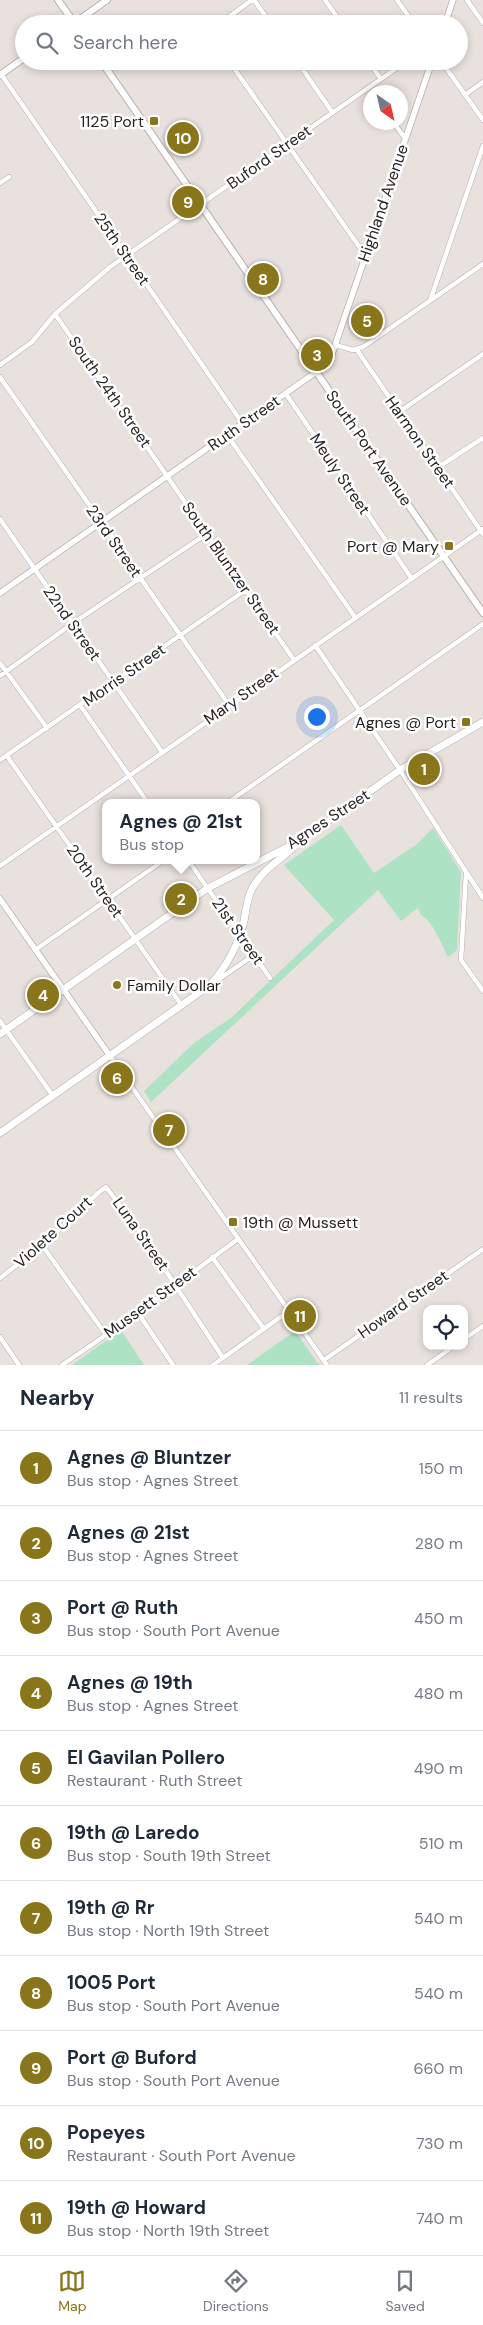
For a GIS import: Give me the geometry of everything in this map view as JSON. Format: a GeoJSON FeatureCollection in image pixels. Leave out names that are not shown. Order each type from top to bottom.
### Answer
{"type":"FeatureCollection","features":[{"type":"Feature","properties":{"kind":"main road"},"geometry":{"type":"LineString","coordinates":[[58,0],[68,15]]}},
{"type":"Feature","properties":{"kind":"main road"},"geometry":{"type":"LineString","coordinates":[[86,15],[107,0]]}},
{"type":"Feature","properties":{"kind":"main road"},"geometry":{"type":"LineString","coordinates":[[0,75],[15,64]]}},
{"type":"Feature","properties":{"kind":"main road","name":"South Port Avenue"},"geometry":{"type":"LineString","coordinates":[[107,70],[483,613]]}},
{"type":"Feature","properties":{"kind":"main road","name":"Agnes Street"},"geometry":{"type":"LineString","coordinates":[[260,861],[301,840],[400,770],[483,722]]}},
{"type":"Feature","properties":{"kind":"main road"},"geometry":{"type":"LineString","coordinates":[[0,1133],[210,986],[230,960],[240,933],[247,900],[254,885],[265,872],[301,840]]}},
{"type":"Feature","properties":{"kind":"main road","name":"Agnes Street"},"geometry":{"type":"LineString","coordinates":[[3,1032],[208,888],[254,864]]}},
{"type":"Feature","properties":{"kind":"street"},"geometry":{"type":"LineString","coordinates":[[232,15],[253,0],[264,15]]}},
{"type":"Feature","properties":{"kind":"street"},"geometry":{"type":"LineString","coordinates":[[325,0],[336,15]]}},
{"type":"Feature","properties":{"kind":"street"},"geometry":{"type":"LineString","coordinates":[[397,0],[408,15]]}},
{"type":"Feature","properties":{"kind":"street"},"geometry":{"type":"LineString","coordinates":[[448,15],[453,0]]}},
{"type":"Feature","properties":{"kind":"street"},"geometry":{"type":"LineString","coordinates":[[467,0],[483,23]]}},
{"type":"Feature","properties":{"kind":"street"},"geometry":{"type":"LineString","coordinates":[[236,70],[364,255]]}},
{"type":"Feature","properties":{"kind":"street"},"geometry":{"type":"LineString","coordinates":[[303,70],[332,112]]}},
{"type":"Feature","properties":{"kind":"street"},"geometry":{"type":"LineString","coordinates":[[374,70],[381,79]]}},
{"type":"Feature","properties":{"kind":"street","name":"Buford Street"},"geometry":{"type":"LineString","coordinates":[[375,85],[394,70]]}},
{"type":"Feature","properties":{"kind":"street","name":"Highland Avenue"},"geometry":{"type":"LineString","coordinates":[[335,346],[364,255],[429,70]]}},
{"type":"Feature","properties":{"kind":"street"},"geometry":{"type":"LineString","coordinates":[[447,70],[483,120]]}},
{"type":"Feature","properties":{"kind":"street","name":"25th Street"},"geometry":{"type":"LineString","coordinates":[[0,75],[243,424]]}},
{"type":"Feature","properties":{"kind":"street"},"geometry":{"type":"LineString","coordinates":[[464,95],[483,82]]}},
{"type":"Feature","properties":{"kind":"street","name":"Buford Street"},"geometry":{"type":"LineString","coordinates":[[55,314],[110,267],[332,112],[363,94]]}},
{"type":"Feature","properties":{"kind":"street"},"geometry":{"type":"LineString","coordinates":[[399,130],[405,138]]}},
{"type":"Feature","properties":{"kind":"street"},"geometry":{"type":"LineString","coordinates":[[431,300],[483,146]]}},
{"type":"Feature","properties":{"kind":"street"},"geometry":{"type":"LineString","coordinates":[[0,183],[9,177]]}},
{"type":"Feature","properties":{"kind":"street"},"geometry":{"type":"LineString","coordinates":[[335,346],[357,350],[483,264]]}},
{"type":"Feature","properties":{"kind":"street"},"geometry":{"type":"LineString","coordinates":[[0,365],[32,342],[55,314]]}},
{"type":"Feature","properties":{"kind":"street","name":"South 24th Street"},"geometry":{"type":"LineString","coordinates":[[55,314],[168,476]]}},
{"type":"Feature","properties":{"kind":"street","name":"Ruth Street"},"geometry":{"type":"LineString","coordinates":[[0,593],[317,372],[329,363],[335,346]]}},
{"type":"Feature","properties":{"kind":"street","name":"Harmon Street"},"geometry":{"type":"LineString","coordinates":[[357,350],[482,531]]}},
{"type":"Feature","properties":{"kind":"street"},"geometry":{"type":"LineString","coordinates":[[399,412],[483,354]]}},
{"type":"Feature","properties":{"kind":"street","name":"23rd Street"},"geometry":{"type":"LineString","coordinates":[[0,377],[228,705]]}},
{"type":"Feature","properties":{"kind":"street","name":"Meuly Street"},"geometry":{"type":"LineString","coordinates":[[286,394],[412,579]]}},
{"type":"Feature","properties":{"kind":"street"},"geometry":{"type":"LineString","coordinates":[[227,435],[355,617]]}},
{"type":"Feature","properties":{"kind":"street"},"geometry":{"type":"LineString","coordinates":[[438,468],[483,438]]}},
{"type":"Feature","properties":{"kind":"street","name":"South Bluntzer Street"},"geometry":{"type":"LineString","coordinates":[[168,476],[294,660]]}},
{"type":"Feature","properties":{"kind":"street","name":"22nd Street"},"geometry":{"type":"LineString","coordinates":[[0,519],[162,752]]}},
{"type":"Feature","properties":{"kind":"street","name":"Mary Street"},"geometry":{"type":"LineString","coordinates":[[0,866],[228,705],[482,531]]}},
{"type":"Feature","properties":{"kind":"street"},"geometry":{"type":"LineString","coordinates":[[0,676],[72,623],[208,533]]}},
{"type":"Feature","properties":{"kind":"street","name":"Morris Street"},"geometry":{"type":"LineString","coordinates":[[0,760],[247,589]]}},
{"type":"Feature","properties":{"kind":"street"},"geometry":{"type":"LineString","coordinates":[[233,799],[483,624]]}},
{"type":"Feature","properties":{"kind":"street"},"geometry":{"type":"LineString","coordinates":[[315,645],[400,770],[483,898]]}},
{"type":"Feature","properties":{"kind":"street"},"geometry":{"type":"LineString","coordinates":[[0,663],[47,728]]}},
{"type":"Feature","properties":{"kind":"street"},"geometry":{"type":"LineString","coordinates":[[80,705],[145,799]]}},
{"type":"Feature","properties":{"kind":"street","name":"20th Street"},"geometry":{"type":"LineString","coordinates":[[6,756],[182,1006]]}},
{"type":"Feature","properties":{"kind":"street"},"geometry":{"type":"LineString","coordinates":[[35,950],[158,864]]}},
{"type":"Feature","properties":{"kind":"street","name":"21st Street"},"geometry":{"type":"LineString","coordinates":[[191,864],[270,978]]}},
{"type":"Feature","properties":{"kind":"street"},"geometry":{"type":"LineString","coordinates":[[466,874],[461,960],[483,991]]}},
{"type":"Feature","properties":{"kind":"street"},"geometry":{"type":"LineString","coordinates":[[0,899],[327,1365]]}},
{"type":"Feature","properties":{"kind":"street"},"geometry":{"type":"LineString","coordinates":[[210,986],[254,955]]}},
{"type":"Feature","properties":{"kind":"street"},"geometry":{"type":"LineString","coordinates":[[0,1020],[3,1032],[53,1096]]}},
{"type":"Feature","properties":{"kind":"street","name":"Violete Court"},"geometry":{"type":"LineString","coordinates":[[0,1278],[42,1245],[106,1187]]}},
{"type":"Feature","properties":{"kind":"street","name":"Luna Street"},"geometry":{"type":"LineString","coordinates":[[106,1187],[138,1228],[223,1358]]}},
{"type":"Feature","properties":{"kind":"street","name":"Mussett Street"},"geometry":{"type":"LineString","coordinates":[[62,1365],[138,1313],[238,1239]]}},
{"type":"Feature","properties":{"kind":"street"},"geometry":{"type":"LineString","coordinates":[[42,1245],[106,1335]]}},
{"type":"Feature","properties":{"kind":"street","name":"Howard Street"},"geometry":{"type":"LineString","coordinates":[[324,1360],[483,1249]]}},
{"type":"Feature","properties":{"kind":"street"},"geometry":{"type":"LineString","coordinates":[[212,1257],[264,1330]]}},
{"type":"Feature","properties":{"kind":"street"},"geometry":{"type":"LineString","coordinates":[[213,1365],[289,1311]]}},
{"type":"Feature","properties":{"kind":"street"},"geometry":{"type":"LineString","coordinates":[[138,1313],[173,1365]]}},
{"type":"Feature","properties":{"kind":"street"},"geometry":{"type":"LineString","coordinates":[[468,1336],[483,1326]]}},
{"type":"Feature","properties":{"kind":"street"},"geometry":{"type":"LineString","coordinates":[[0,1337],[19,1365]]}},
{"type":"Feature","properties":{"kind":"street"},"geometry":{"type":"LineString","coordinates":[[427,1365],[448,1350]]}},
{"type":"Feature","properties":{"kind":"green space"},"geometry":{"type":"Polygon","coordinates":[[[341,825],[374,873],[417,844],[433,828],[461,872],[457,950],[448,957],[430,923],[421,915],[418,908],[401,921],[378,890],[151,1102],[144,1091],[194,1043],[231,1018],[334,920],[284,865],[341,825]]]}},
{"type":"Feature","properties":{"kind":"green space"},"geometry":{"type":"Polygon","coordinates":[[[121,1330],[144,1365],[72,1365],[121,1330]]]}},
{"type":"Feature","properties":{"kind":"green space"},"geometry":{"type":"Polygon","coordinates":[[[295,1331],[319,1365],[247,1365],[295,1331]]]}},
{"type":"Feature","properties":{"kind":"place","name":"1125 Port"},"geometry":{"type":"Point","coordinates":[154,121]}},
{"type":"Feature","properties":{"kind":"place","name":"Popeyes"},"geometry":{"type":"Point","coordinates":[183,138]}},
{"type":"Feature","properties":{"kind":"place","name":"Port @ Buford"},"geometry":{"type":"Point","coordinates":[188,202]}},
{"type":"Feature","properties":{"kind":"place","name":"1005 Port"},"geometry":{"type":"Point","coordinates":[263,279]}},
{"type":"Feature","properties":{"kind":"place","name":"El Gavilan Pollero"},"geometry":{"type":"Point","coordinates":[367,321]}},
{"type":"Feature","properties":{"kind":"place","name":"Port @ Ruth"},"geometry":{"type":"Point","coordinates":[317,355]}},
{"type":"Feature","properties":{"kind":"place","name":"Port @ Mary"},"geometry":{"type":"Point","coordinates":[449,546]}},
{"type":"Feature","properties":{"kind":"place","name":"Agnes @ Port"},"geometry":{"type":"Point","coordinates":[466,722]}},
{"type":"Feature","properties":{"kind":"place","name":"Agnes @ Bluntzer"},"geometry":{"type":"Point","coordinates":[424,769]}},
{"type":"Feature","properties":{"kind":"place","name":"Agnes @ 21st"},"geometry":{"type":"Point","coordinates":[181,899]}},
{"type":"Feature","properties":{"kind":"place","name":"Family Dollar"},"geometry":{"type":"Point","coordinates":[117,985]}},
{"type":"Feature","properties":{"kind":"place","name":"Agnes @ 19th"},"geometry":{"type":"Point","coordinates":[43,995]}},
{"type":"Feature","properties":{"kind":"place","name":"19th @ Laredo"},"geometry":{"type":"Point","coordinates":[117,1078]}},
{"type":"Feature","properties":{"kind":"place","name":"19th @ Rr"},"geometry":{"type":"Point","coordinates":[169,1130]}},
{"type":"Feature","properties":{"kind":"place","name":"19th @ Mussett"},"geometry":{"type":"Point","coordinates":[233,1222]}},
{"type":"Feature","properties":{"kind":"place","name":"19th @ Howard"},"geometry":{"type":"Point","coordinates":[300,1316]}}]}
